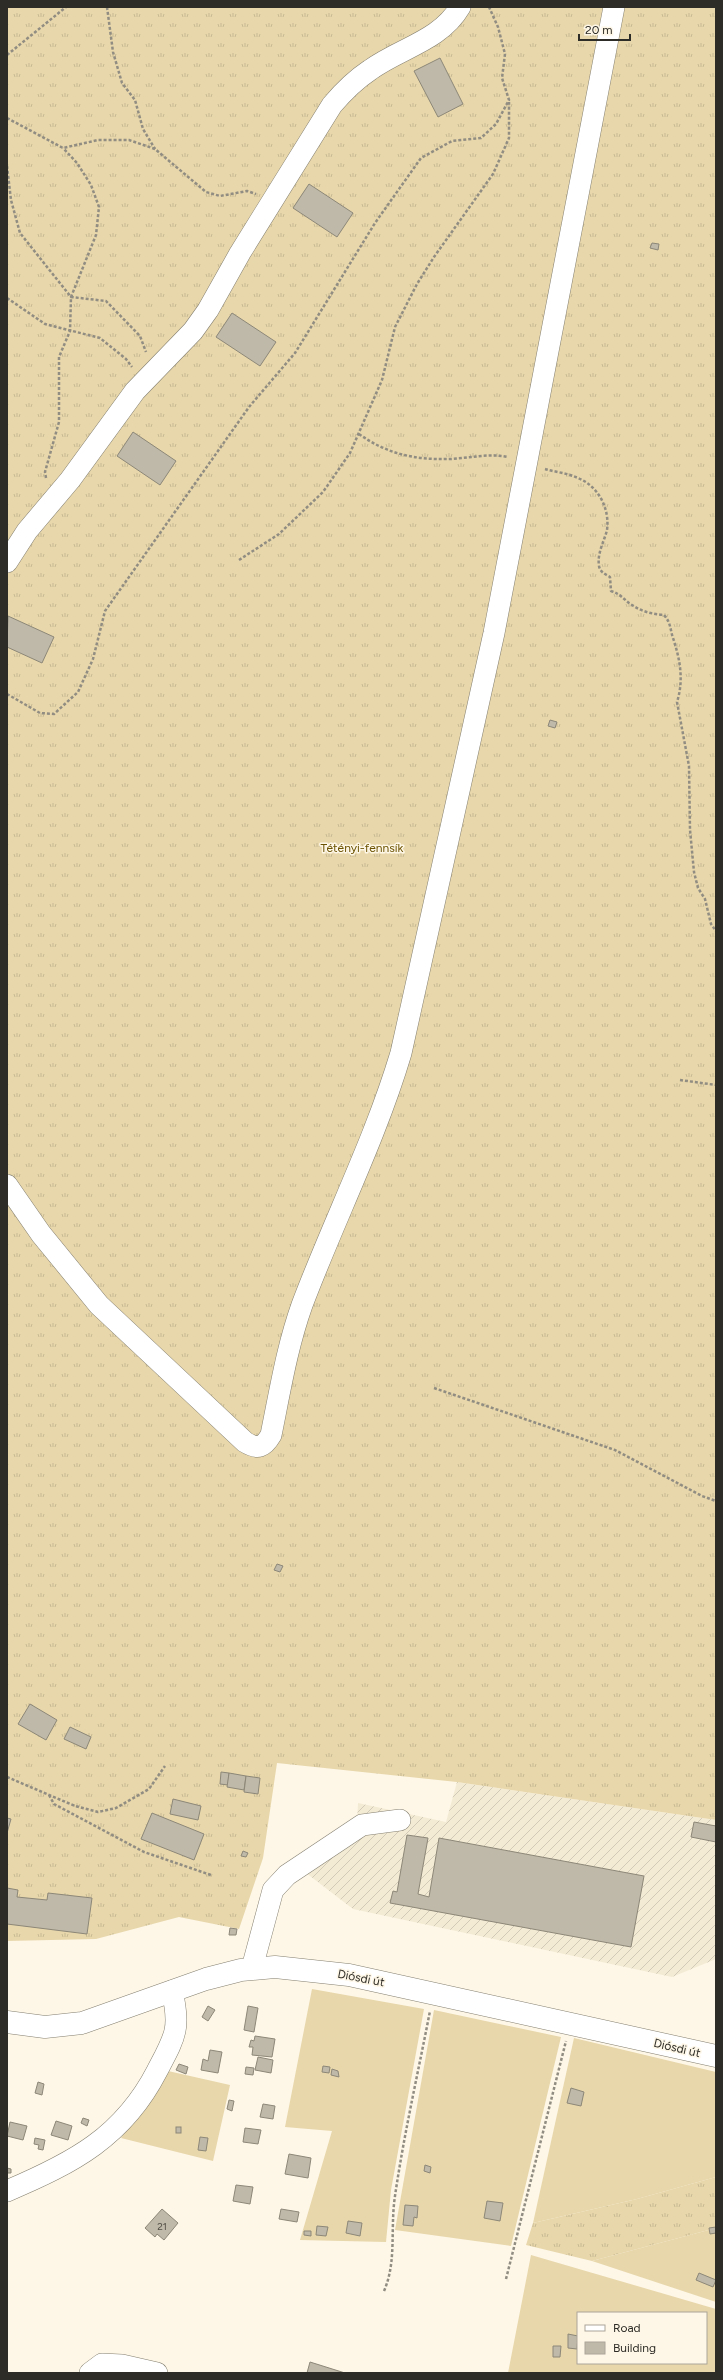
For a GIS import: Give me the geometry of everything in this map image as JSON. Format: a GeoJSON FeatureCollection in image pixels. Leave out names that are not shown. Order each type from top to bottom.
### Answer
{"type":"FeatureCollection","features":[{"type":"Feature","properties":{"kind":"main road","name":"Diósdi út"},"geometry":{"type":"LineString","coordinates":[[7,2022],[45,2027],[82,2023],[206,1979],[252,1968],[295,1968],[349,1975],[716,2056]]}},
{"type":"Feature","properties":{"kind":"street"},"geometry":{"type":"LineString","coordinates":[[7,562],[27,532],[70,480],[119,411],[147,377],[193,331],[208,310],[272,200],[332,105],[347,88],[370,69],[430,37],[446,25],[460,7]]}},
{"type":"Feature","properties":{"kind":"street"},"geometry":{"type":"LineString","coordinates":[[7,1185],[41,1234],[99,1305],[246,1442],[253,1447],[260,1448],[266,1444],[271,1434],[288,1350],[302,1304],[387,1101],[401,1054],[494,633],[614,7]]}},
{"type":"Feature","properties":{"kind":"street"},"geometry":{"type":"LineString","coordinates":[[252,1968],[273,1890],[287,1875],[362,1825],[400,1820]]}},
{"type":"Feature","properties":{"kind":"street"},"geometry":{"type":"LineString","coordinates":[[7,2191],[76,2158],[107,2136],[131,2112],[148,2088],[174,2040],[178,2015],[172,1991]]}},
{"type":"Feature","properties":{"kind":"street"},"geometry":{"type":"LineString","coordinates":[[96,2368],[122,2365],[157,2373]]}},
{"type":"Feature","properties":{"kind":"path"},"geometry":{"type":"LineString","coordinates":[[7,55],[66,7]]}},
{"type":"Feature","properties":{"kind":"path"},"geometry":{"type":"LineString","coordinates":[[107,7],[113,52],[122,83],[135,100],[143,129],[155,149],[206,192],[220,196],[247,191],[272,200]]}},
{"type":"Feature","properties":{"kind":"path"},"geometry":{"type":"LineString","coordinates":[[239,560],[279,534],[323,492],[350,453],[382,380],[395,327],[417,284],[434,257],[493,174],[509,138],[509,100],[502,78],[504,54],[498,27],[489,7]]}},
{"type":"Feature","properties":{"kind":"path"},"geometry":{"type":"LineString","coordinates":[[7,694],[40,713],[54,714],[78,692],[93,659],[105,611],[249,407],[295,353],[375,223],[421,158],[452,141],[481,138],[496,124],[509,100]]}},
{"type":"Feature","properties":{"kind":"path"},"geometry":{"type":"LineString","coordinates":[[7,118],[63,148],[77,163],[91,185],[99,207],[96,236],[71,297],[70,331],[59,357],[59,422],[44,472],[52,502]]}},
{"type":"Feature","properties":{"kind":"path"},"geometry":{"type":"LineString","coordinates":[[63,148],[98,140],[129,140],[155,149]]}},
{"type":"Feature","properties":{"kind":"path"},"geometry":{"type":"LineString","coordinates":[[7,166],[11,200],[20,233],[71,297],[106,300],[140,336],[147,377]]}},
{"type":"Feature","properties":{"kind":"path"},"geometry":{"type":"LineString","coordinates":[[7,298],[45,324],[100,338],[147,377]]}},
{"type":"Feature","properties":{"kind":"path"},"geometry":{"type":"LineString","coordinates":[[359,434],[377,447],[410,457],[449,459],[495,454],[527,460],[539,468],[578,478],[595,489],[604,505],[607,529],[600,551],[599,566],[601,571],[610,577],[611,591],[622,595],[630,604],[641,611],[664,615],[672,628],[681,668],[680,693],[677,702],[689,766],[690,830],[694,872],[698,888],[705,900],[711,924],[716,931]]}},
{"type":"Feature","properties":{"kind":"path"},"geometry":{"type":"LineString","coordinates":[[680,1080],[716,1085]]}},
{"type":"Feature","properties":{"kind":"path"},"geometry":{"type":"LineString","coordinates":[[434,1388],[615,1450],[702,1496],[716,1500]]}},
{"type":"Feature","properties":{"kind":"path"},"geometry":{"type":"LineString","coordinates":[[7,1777],[75,1806],[98,1812],[116,1808],[149,1790],[165,1766]]}},
{"type":"Feature","properties":{"kind":"path"},"geometry":{"type":"LineString","coordinates":[[49,1796],[54,1804],[144,1852],[211,1875]]}},
{"type":"Feature","properties":{"kind":"path"},"geometry":{"type":"LineString","coordinates":[[384,2291],[390,2276],[393,2258],[391,2229],[395,2197],[433,1993]]}},
{"type":"Feature","properties":{"kind":"path"},"geometry":{"type":"LineString","coordinates":[[506,2279],[564,2052],[569,2023]]}},
{"type":"Feature","properties":{"kind":"shaded area"},"geometry":{"type":"Polygon","coordinates":[[[457,1782],[716,1820],[716,1959],[672,1977],[353,1909],[297,1866],[357,1822],[358,1803],[446,1822],[457,1782]]]}},
{"type":"Feature","properties":{"kind":"green space","name":"Tétényi-fennsík"},"geometry":{"type":"Polygon","coordinates":[[[7,7],[716,7],[716,1820],[457,1782],[277,1763],[263,1858],[239,1929],[179,1917],[96,1939],[7,1941],[7,7]]]}},
{"type":"Feature","properties":{"kind":"green space"},"geometry":{"type":"Polygon","coordinates":[[[312,1989],[424,2009],[391,2190],[386,2242],[300,2240],[332,2131],[285,2127],[312,1989]]]}},
{"type":"Feature","properties":{"kind":"green space"},"geometry":{"type":"Polygon","coordinates":[[[434,2010],[561,2037],[511,2246],[395,2230],[434,2010]]]}},
{"type":"Feature","properties":{"kind":"green space"},"geometry":{"type":"Polygon","coordinates":[[[574,2038],[716,2072],[716,2177],[637,2199],[533,2223],[574,2038]]]}},
{"type":"Feature","properties":{"kind":"green space"},"geometry":{"type":"Polygon","coordinates":[[[168,2071],[230,2085],[213,2161],[121,2138],[168,2071]]]}},
{"type":"Feature","properties":{"kind":"green space"},"geometry":{"type":"Polygon","coordinates":[[[716,2177],[716,2228],[592,2261],[526,2245],[533,2223],[637,2199],[716,2177]]]}},
{"type":"Feature","properties":{"kind":"green space"},"geometry":{"type":"Polygon","coordinates":[[[716,2228],[716,2302],[592,2261],[716,2228]]]}},
{"type":"Feature","properties":{"kind":"green space"},"geometry":{"type":"Polygon","coordinates":[[[531,2255],[716,2309],[716,2373],[508,2373],[531,2255]]]}},
{"type":"Feature","properties":{"kind":"building"},"geometry":{"type":"Polygon","coordinates":[[[440,58],[463,104],[438,117],[414,71],[440,58]]]}},
{"type":"Feature","properties":{"kind":"building"},"geometry":{"type":"Polygon","coordinates":[[[309,184],[353,213],[337,237],[293,208],[309,184]]]}},
{"type":"Feature","properties":{"kind":"building"},"geometry":{"type":"Polygon","coordinates":[[[652,243],[659,244],[658,250],[650,248],[652,243]]]}},
{"type":"Feature","properties":{"kind":"building"},"geometry":{"type":"Polygon","coordinates":[[[232,313],[276,342],[260,366],[216,337],[232,313]]]}},
{"type":"Feature","properties":{"kind":"building"},"geometry":{"type":"Polygon","coordinates":[[[133,432],[176,461],[160,485],[117,456],[133,432]]]}},
{"type":"Feature","properties":{"kind":"building"},"geometry":{"type":"Polygon","coordinates":[[[8,616],[54,637],[42,663],[7,647],[8,616]]]}},
{"type":"Feature","properties":{"kind":"building"},"geometry":{"type":"Polygon","coordinates":[[[550,720],[557,722],[555,728],[548,726],[550,720]]]}},
{"type":"Feature","properties":{"kind":"building"},"geometry":{"type":"Polygon","coordinates":[[[277,1564],[283,1566],[280,1572],[274,1570],[277,1564]]]}},
{"type":"Feature","properties":{"kind":"building"},"geometry":{"type":"Polygon","coordinates":[[[30,1704],[57,1720],[46,1740],[18,1724],[30,1704]]]}},
{"type":"Feature","properties":{"kind":"building"},"geometry":{"type":"Polygon","coordinates":[[[70,1727],[91,1737],[86,1749],[64,1739],[70,1727]]]}},
{"type":"Feature","properties":{"kind":"building"},"geometry":{"type":"Polygon","coordinates":[[[221,1772],[229,1773],[228,1785],[220,1784],[221,1772]]]}},
{"type":"Feature","properties":{"kind":"building"},"geometry":{"type":"Polygon","coordinates":[[[229,1773],[246,1776],[244,1790],[227,1787],[229,1773]]]}},
{"type":"Feature","properties":{"kind":"building"},"geometry":{"type":"Polygon","coordinates":[[[246,1776],[260,1778],[258,1794],[244,1792],[246,1776]]]}},
{"type":"Feature","properties":{"kind":"building"},"geometry":{"type":"Polygon","coordinates":[[[173,1799],[201,1806],[198,1820],[170,1814],[173,1799]]]}},
{"type":"Feature","properties":{"kind":"building"},"geometry":{"type":"Polygon","coordinates":[[[152,1813],[204,1834],[194,1860],[141,1839],[152,1813]]]}},
{"type":"Feature","properties":{"kind":"building"},"geometry":{"type":"Polygon","coordinates":[[[7,1818],[11,1819],[7,1833],[7,1818]]]}},
{"type":"Feature","properties":{"kind":"building"},"geometry":{"type":"Polygon","coordinates":[[[694,1822],[716,1826],[716,1842],[691,1837],[694,1822]]]}},
{"type":"Feature","properties":{"kind":"building"},"geometry":{"type":"Polygon","coordinates":[[[407,1835],[428,1838],[418,1894],[429,1897],[439,1838],[644,1876],[631,1947],[390,1903],[393,1891],[397,1892],[407,1835]]]}},
{"type":"Feature","properties":{"kind":"building"},"geometry":{"type":"Polygon","coordinates":[[[243,1851],[248,1853],[246,1857],[241,1856],[243,1851]]]}},
{"type":"Feature","properties":{"kind":"building"},"geometry":{"type":"Polygon","coordinates":[[[7,1888],[18,1890],[17,1897],[47,1900],[48,1893],[92,1898],[87,1934],[7,1924],[7,1888]]]}},
{"type":"Feature","properties":{"kind":"building"},"geometry":{"type":"Polygon","coordinates":[[[230,1928],[237,1929],[236,1935],[229,1935],[230,1928]]]}},
{"type":"Feature","properties":{"kind":"building"},"geometry":{"type":"Polygon","coordinates":[[[208,2006],[215,2010],[208,2021],[202,2017],[208,2006]]]}},
{"type":"Feature","properties":{"kind":"building"},"geometry":{"type":"Polygon","coordinates":[[[248,2006],[258,2008],[254,2032],[244,2030],[248,2006]]]}},
{"type":"Feature","properties":{"kind":"building"},"geometry":{"type":"Polygon","coordinates":[[[255,2036],[275,2039],[272,2057],[252,2055],[253,2047],[249,2047],[251,2040],[254,2041],[255,2036]]]}},
{"type":"Feature","properties":{"kind":"building"},"geometry":{"type":"Polygon","coordinates":[[[210,2050],[222,2052],[218,2073],[201,2070],[203,2059],[208,2061],[210,2050]]]}},
{"type":"Feature","properties":{"kind":"building"},"geometry":{"type":"Polygon","coordinates":[[[258,2057],[273,2060],[271,2073],[255,2070],[258,2057]]]}},
{"type":"Feature","properties":{"kind":"building"},"geometry":{"type":"Polygon","coordinates":[[[179,2064],[188,2067],[186,2074],[176,2070],[179,2064]]]}},
{"type":"Feature","properties":{"kind":"building"},"geometry":{"type":"Polygon","coordinates":[[[323,2066],[330,2067],[329,2073],[322,2072],[323,2066]]]}},
{"type":"Feature","properties":{"kind":"building"},"geometry":{"type":"Polygon","coordinates":[[[246,2067],[254,2068],[253,2075],[245,2074],[246,2067]]]}},
{"type":"Feature","properties":{"kind":"building"},"geometry":{"type":"Polygon","coordinates":[[[332,2069],[338,2071],[339,2077],[331,2075],[332,2069]]]}},
{"type":"Feature","properties":{"kind":"building"},"geometry":{"type":"Polygon","coordinates":[[[38,2082],[44,2084],[42,2095],[35,2093],[38,2082]]]}},
{"type":"Feature","properties":{"kind":"building"},"geometry":{"type":"Polygon","coordinates":[[[571,2088],[584,2092],[581,2106],[567,2103],[571,2088]]]}},
{"type":"Feature","properties":{"kind":"building"},"geometry":{"type":"Polygon","coordinates":[[[229,2100],[234,2101],[232,2111],[227,2109],[229,2100]]]}},
{"type":"Feature","properties":{"kind":"building"},"geometry":{"type":"Polygon","coordinates":[[[263,2104],[275,2106],[273,2119],[260,2117],[263,2104]]]}},
{"type":"Feature","properties":{"kind":"building"},"geometry":{"type":"Polygon","coordinates":[[[83,2118],[89,2120],[87,2126],[81,2123],[83,2118]]]}},
{"type":"Feature","properties":{"kind":"building"},"geometry":{"type":"Polygon","coordinates":[[[56,2121],[72,2126],[68,2140],[51,2135],[56,2121]]]}},
{"type":"Feature","properties":{"kind":"building"},"geometry":{"type":"Polygon","coordinates":[[[10,2122],[27,2126],[23,2140],[7,2136],[10,2122]]]}},
{"type":"Feature","properties":{"kind":"building"},"geometry":{"type":"Polygon","coordinates":[[[176,2127],[181,2127],[181,2133],[176,2133],[176,2127]]]}},
{"type":"Feature","properties":{"kind":"building"},"geometry":{"type":"Polygon","coordinates":[[[245,2128],[261,2130],[258,2144],[243,2142],[245,2128]]]}},
{"type":"Feature","properties":{"kind":"building"},"geometry":{"type":"Polygon","coordinates":[[[200,2137],[208,2138],[206,2151],[198,2150],[200,2137]]]}},
{"type":"Feature","properties":{"kind":"building"},"geometry":{"type":"Polygon","coordinates":[[[35,2138],[45,2140],[43,2150],[38,2149],[39,2145],[34,2144],[35,2138]]]}},
{"type":"Feature","properties":{"kind":"building"},"geometry":{"type":"Polygon","coordinates":[[[289,2154],[311,2158],[308,2178],[285,2174],[289,2154]]]}},
{"type":"Feature","properties":{"kind":"building"},"geometry":{"type":"Polygon","coordinates":[[[425,2165],[431,2167],[430,2173],[424,2171],[425,2165]]]}},
{"type":"Feature","properties":{"kind":"building"},"geometry":{"type":"Polygon","coordinates":[[[7,2168],[11,2169],[11,2173],[7,2173],[7,2168]]]}},
{"type":"Feature","properties":{"kind":"building"},"geometry":{"type":"Polygon","coordinates":[[[236,2185],[253,2187],[250,2204],[233,2201],[236,2185]]]}},
{"type":"Feature","properties":{"kind":"building"},"geometry":{"type":"Polygon","coordinates":[[[487,2201],[503,2203],[500,2221],[484,2218],[487,2201]]]}},
{"type":"Feature","properties":{"kind":"building"},"geometry":{"type":"Polygon","coordinates":[[[405,2205],[418,2206],[417,2218],[414,2217],[413,2226],[403,2225],[405,2205]]]}},
{"type":"Feature","properties":{"kind":"building"},"geometry":{"type":"Polygon","coordinates":[[[162,2209],[178,2223],[164,2240],[157,2234],[155,2237],[145,2228],[162,2209]]]}},
{"type":"Feature","properties":{"kind":"building"},"geometry":{"type":"Polygon","coordinates":[[[281,2209],[299,2212],[297,2222],[279,2219],[281,2209]]]}},
{"type":"Feature","properties":{"kind":"building"},"geometry":{"type":"Polygon","coordinates":[[[348,2221],[362,2223],[360,2236],[346,2233],[348,2221]]]}},
{"type":"Feature","properties":{"kind":"building"},"geometry":{"type":"Polygon","coordinates":[[[317,2226],[328,2227],[326,2236],[316,2235],[317,2226]]]}},
{"type":"Feature","properties":{"kind":"building"},"geometry":{"type":"Polygon","coordinates":[[[716,2227],[716,2233],[710,2234],[709,2228],[716,2227]]]}},
{"type":"Feature","properties":{"kind":"building"},"geometry":{"type":"Polygon","coordinates":[[[304,2231],[311,2231],[311,2236],[304,2235],[304,2231]]]}},
{"type":"Feature","properties":{"kind":"building"},"geometry":{"type":"Polygon","coordinates":[[[699,2273],[716,2280],[713,2287],[696,2280],[699,2273]]]}},
{"type":"Feature","properties":{"kind":"building"},"geometry":{"type":"Polygon","coordinates":[[[568,2334],[577,2336],[577,2349],[568,2348],[568,2334]]]}},
{"type":"Feature","properties":{"kind":"building"},"geometry":{"type":"Polygon","coordinates":[[[553,2346],[561,2346],[560,2357],[553,2357],[553,2346]]]}},
{"type":"Feature","properties":{"kind":"building"},"geometry":{"type":"Polygon","coordinates":[[[310,2362],[345,2373],[307,2373],[310,2362]]]}}]}
